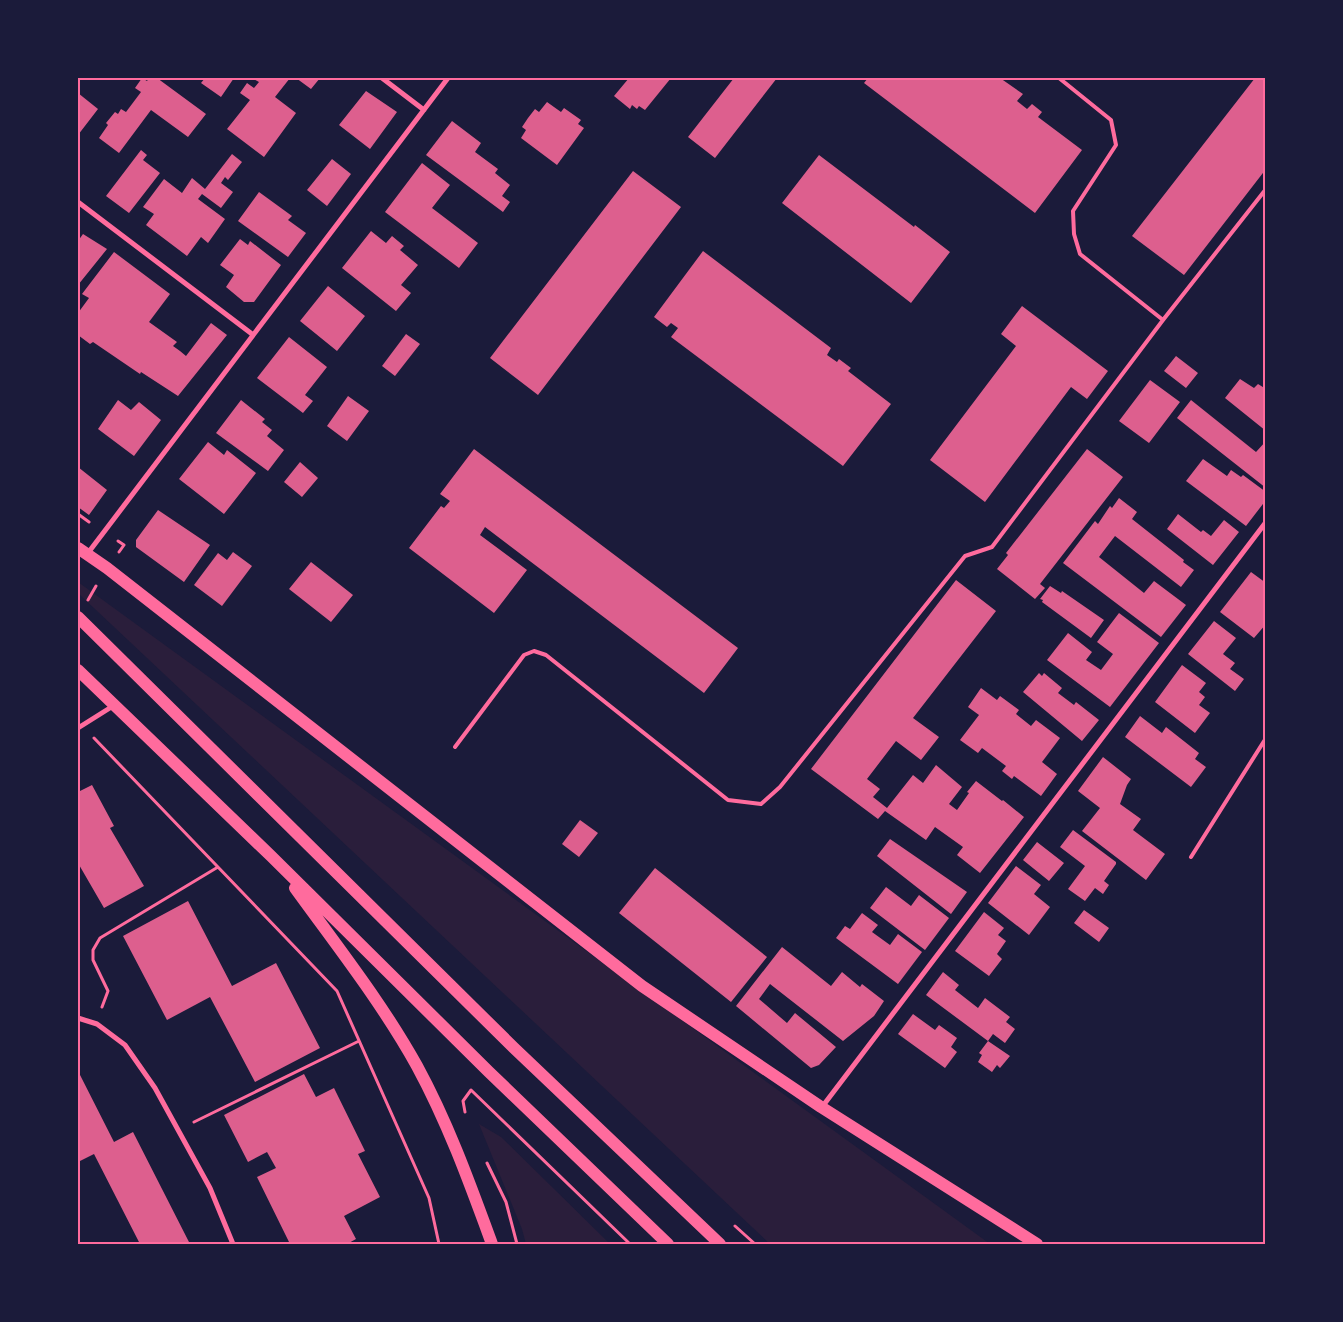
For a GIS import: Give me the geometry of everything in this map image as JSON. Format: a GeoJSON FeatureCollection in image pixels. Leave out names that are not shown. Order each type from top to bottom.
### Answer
{"type":"FeatureCollection","features":[{"type":"Feature","properties":{"kind":"main road"},"geometry":{"type":"LineString","coordinates":[[82,551],[107,568],[642,986],[822,1108],[1037,1244]]}},
{"type":"Feature","properties":{"kind":"main road"},"geometry":{"type":"LineString","coordinates":[[78,618],[514,1048],[720,1244]]}},
{"type":"Feature","properties":{"kind":"main road"},"geometry":{"type":"LineString","coordinates":[[78,670],[271,856],[496,1079],[668,1244]]}},
{"type":"Feature","properties":{"kind":"main road"},"geometry":{"type":"LineString","coordinates":[[271,856],[377,1000],[417,1066],[450,1132],[492,1244]]}},
{"type":"Feature","properties":{"kind":"street"},"geometry":{"type":"LineString","coordinates":[[382,78],[424,110]]}},
{"type":"Feature","properties":{"kind":"street"},"geometry":{"type":"LineString","coordinates":[[82,551],[252,334],[448,78]]}},
{"type":"Feature","properties":{"kind":"street"},"geometry":{"type":"LineString","coordinates":[[78,202],[252,334]]}},
{"type":"Feature","properties":{"kind":"street"},"geometry":{"type":"LineString","coordinates":[[822,1108],[1266,522]]}},
{"type":"Feature","properties":{"kind":"street"},"geometry":{"type":"LineString","coordinates":[[80,727],[115,705]]}},
{"type":"Feature","properties":{"kind":"street"},"geometry":{"type":"LineString","coordinates":[[78,1018],[97,1024],[125,1045],[155,1088],[210,1188],[233,1244]]}},
{"type":"Feature","properties":{"kind":"lane"},"geometry":{"type":"LineString","coordinates":[[1059,78],[1111,120],[1116,145],[1074,211],[1074,234],[1080,254],[1163,320]]}},
{"type":"Feature","properties":{"kind":"lane"},"geometry":{"type":"LineString","coordinates":[[455,747],[524,655],[534,651],[546,655],[728,800],[761,804],[780,788],[965,556],[992,547],[1163,320],[1266,189]]}},
{"type":"Feature","properties":{"kind":"lane"},"geometry":{"type":"LineString","coordinates":[[1191,857],[1266,738]]}},
{"type":"Feature","properties":{"kind":"path"},"geometry":{"type":"LineString","coordinates":[[80,727],[337,991],[429,1198],[439,1244]]}},
{"type":"Feature","properties":{"kind":"path"},"geometry":{"type":"LineString","coordinates":[[97,1024],[108,991],[94,960],[94,950],[100,938],[218,867]]}},
{"type":"Feature","properties":{"kind":"path"},"geometry":{"type":"LineString","coordinates":[[178,1130],[359,1042]]}},
{"type":"Feature","properties":{"kind":"path"},"geometry":{"type":"LineString","coordinates":[[466,1117],[463,1101],[471,1090],[630,1244]]}},
{"type":"Feature","properties":{"kind":"path"},"geometry":{"type":"LineString","coordinates":[[485,1159],[506,1202],[517,1244]]}},
{"type":"Feature","properties":{"kind":"shaded area"},"geometry":{"type":"Polygon","coordinates":[[[78,582],[990,1244],[770,1244],[78,593],[78,582]]]}},
{"type":"Feature","properties":{"kind":"shaded area"},"geometry":{"type":"Polygon","coordinates":[[[479,1124],[501,1137],[610,1244],[526,1244],[522,1229],[479,1124]]]}},
{"type":"Feature","properties":{"kind":"building"},"geometry":{"type":"Polygon","coordinates":[[[142,78],[147,81],[149,78],[157,78],[206,114],[188,137],[151,110],[119,153],[99,138],[108,125],[106,123],[115,112],[118,114],[121,109],[126,112],[141,92],[135,88],[142,78]]]}},
{"type":"Feature","properties":{"kind":"building"},"geometry":{"type":"Polygon","coordinates":[[[205,78],[234,78],[221,97],[201,83],[205,78]]]}},
{"type":"Feature","properties":{"kind":"building"},"geometry":{"type":"Polygon","coordinates":[[[252,78],[290,78],[275,97],[296,113],[264,157],[227,129],[250,100],[240,93],[247,83],[254,88],[259,82],[252,78]]]}},
{"type":"Feature","properties":{"kind":"building"},"geometry":{"type":"Polygon","coordinates":[[[296,78],[320,78],[311,89],[296,78]]]}},
{"type":"Feature","properties":{"kind":"building"},"geometry":{"type":"Polygon","coordinates":[[[629,78],[671,78],[645,110],[639,106],[637,109],[632,105],[630,109],[614,96],[629,78]]]}},
{"type":"Feature","properties":{"kind":"building"},"geometry":{"type":"Polygon","coordinates":[[[734,78],[777,78],[715,158],[688,137],[734,78]]]}},
{"type":"Feature","properties":{"kind":"building"},"geometry":{"type":"Polygon","coordinates":[[[868,78],[1000,78],[1023,94],[1017,101],[1027,109],[1032,104],[1042,112],[1038,117],[1082,150],[1035,213],[864,83],[868,78]]]}},
{"type":"Feature","properties":{"kind":"building"},"geometry":{"type":"Polygon","coordinates":[[[1255,78],[1266,78],[1266,169],[1184,275],[1132,236],[1255,78]]]}},
{"type":"Feature","properties":{"kind":"building"},"geometry":{"type":"Polygon","coordinates":[[[366,91],[397,112],[370,149],[339,125],[366,91]]]}},
{"type":"Feature","properties":{"kind":"building"},"geometry":{"type":"Polygon","coordinates":[[[78,93],[98,109],[78,135],[78,93]]]}},
{"type":"Feature","properties":{"kind":"building"},"geometry":{"type":"Polygon","coordinates":[[[547,102],[561,112],[564,108],[581,120],[578,124],[584,128],[557,165],[521,138],[526,130],[522,127],[528,118],[535,109],[539,112],[547,102]]]}},
{"type":"Feature","properties":{"kind":"building"},"geometry":{"type":"Polygon","coordinates":[[[452,121],[481,143],[475,152],[498,169],[495,173],[510,185],[502,196],[510,202],[503,212],[426,155],[452,121]]]}},
{"type":"Feature","properties":{"kind":"building"},"geometry":{"type":"Polygon","coordinates":[[[141,150],[147,155],[143,160],[160,173],[129,213],[106,196],[141,150]]]}},
{"type":"Feature","properties":{"kind":"building"},"geometry":{"type":"Polygon","coordinates":[[[232,154],[242,162],[228,180],[225,177],[221,183],[233,192],[221,208],[202,194],[198,199],[225,219],[208,243],[201,237],[187,256],[146,225],[154,214],[143,207],[164,179],[182,193],[192,178],[205,189],[232,154]]]}},
{"type":"Feature","properties":{"kind":"building"},"geometry":{"type":"Polygon","coordinates":[[[819,155],[950,252],[911,303],[782,203],[819,155]]]}},
{"type":"Feature","properties":{"kind":"building"},"geometry":{"type":"Polygon","coordinates":[[[332,159],[351,174],[327,206],[307,190],[332,159]]]}},
{"type":"Feature","properties":{"kind":"building"},"geometry":{"type":"Polygon","coordinates":[[[422,163],[450,185],[432,208],[478,243],[459,268],[385,212],[422,163]]]}},
{"type":"Feature","properties":{"kind":"building"},"geometry":{"type":"Polygon","coordinates":[[[633,171],[681,207],[538,395],[490,358],[633,171]]]}},
{"type":"Feature","properties":{"kind":"building"},"geometry":{"type":"Polygon","coordinates":[[[259,192],[292,216],[288,220],[306,233],[288,257],[238,221],[259,192]]]}},
{"type":"Feature","properties":{"kind":"building"},"geometry":{"type":"Polygon","coordinates":[[[371,231],[386,243],[392,236],[404,246],[400,250],[418,265],[401,285],[411,293],[396,311],[342,268],[371,231]]]}},
{"type":"Feature","properties":{"kind":"building"},"geometry":{"type":"Polygon","coordinates":[[[83,234],[107,249],[78,285],[78,241],[83,234]]]}},
{"type":"Feature","properties":{"kind":"building"},"geometry":{"type":"Polygon","coordinates":[[[240,239],[248,245],[250,241],[281,265],[254,302],[244,302],[226,287],[234,275],[220,265],[240,239]]]}},
{"type":"Feature","properties":{"kind":"building"},"geometry":{"type":"Polygon","coordinates":[[[703,251],[831,348],[827,355],[837,362],[839,359],[851,368],[848,371],[891,404],[843,466],[671,337],[678,328],[671,323],[667,327],[654,317],[703,251]]]}},
{"type":"Feature","properties":{"kind":"building"},"geometry":{"type":"Polygon","coordinates":[[[114,252],[170,294],[149,322],[177,342],[173,346],[186,356],[211,323],[227,335],[178,396],[141,372],[140,374],[93,342],[90,344],[78,335],[78,313],[89,298],[82,294],[114,252]]]}},
{"type":"Feature","properties":{"kind":"building"},"geometry":{"type":"Polygon","coordinates":[[[328,286],[365,316],[337,351],[300,321],[328,286]]]}},
{"type":"Feature","properties":{"kind":"building"},"geometry":{"type":"Polygon","coordinates":[[[1022,306],[1108,371],[1087,399],[1071,387],[985,502],[930,460],[1016,346],[1001,334],[1022,306]]]}},
{"type":"Feature","properties":{"kind":"building"},"geometry":{"type":"Polygon","coordinates":[[[406,334],[420,344],[395,376],[382,366],[406,334]]]}},
{"type":"Feature","properties":{"kind":"building"},"geometry":{"type":"Polygon","coordinates":[[[289,337],[327,367],[305,395],[313,401],[303,413],[257,378],[289,337]]]}},
{"type":"Feature","properties":{"kind":"building"},"geometry":{"type":"Polygon","coordinates":[[[1176,356],[1198,373],[1186,388],[1164,371],[1176,356]]]}},
{"type":"Feature","properties":{"kind":"building"},"geometry":{"type":"Polygon","coordinates":[[[1240,379],[1254,388],[1258,384],[1266,389],[1266,431],[1225,398],[1240,379]]]}},
{"type":"Feature","properties":{"kind":"building"},"geometry":{"type":"Polygon","coordinates":[[[1150,380],[1180,402],[1149,443],[1119,421],[1150,380]]]}},
{"type":"Feature","properties":{"kind":"building"},"geometry":{"type":"Polygon","coordinates":[[[348,396],[369,411],[347,441],[327,426],[348,396]]]}},
{"type":"Feature","properties":{"kind":"building"},"geometry":{"type":"Polygon","coordinates":[[[118,400],[131,410],[139,402],[161,420],[134,456],[98,429],[118,400]]]}},
{"type":"Feature","properties":{"kind":"building"},"geometry":{"type":"Polygon","coordinates":[[[241,400],[265,419],[262,422],[272,430],[267,436],[284,450],[268,471],[216,433],[241,400]]]}},
{"type":"Feature","properties":{"kind":"building"},"geometry":{"type":"Polygon","coordinates":[[[1191,400],[1256,452],[1266,441],[1266,488],[1177,418],[1191,400]]]}},
{"type":"Feature","properties":{"kind":"building"},"geometry":{"type":"Polygon","coordinates":[[[208,442],[224,455],[227,450],[256,473],[224,514],[179,479],[208,442]]]}},
{"type":"Feature","properties":{"kind":"building"},"geometry":{"type":"Polygon","coordinates":[[[474,449],[738,648],[704,693],[485,527],[480,535],[527,570],[494,613],[409,548],[441,506],[444,508],[450,501],[440,494],[474,449]]]}},
{"type":"Feature","properties":{"kind":"building"},"geometry":{"type":"Polygon","coordinates":[[[1087,449],[1123,477],[1040,584],[1045,588],[1035,599],[997,569],[1008,555],[1006,553],[1087,449]]]}},
{"type":"Feature","properties":{"kind":"building"},"geometry":{"type":"Polygon","coordinates":[[[1203,459],[1227,476],[1231,470],[1241,477],[1243,475],[1266,492],[1266,500],[1246,526],[1186,481],[1203,459]]]}},
{"type":"Feature","properties":{"kind":"building"},"geometry":{"type":"Polygon","coordinates":[[[300,462],[318,478],[302,497],[284,482],[300,462]]]}},
{"type":"Feature","properties":{"kind":"building"},"geometry":{"type":"Polygon","coordinates":[[[78,467],[107,490],[89,515],[78,507],[78,467]]]}},
{"type":"Feature","properties":{"kind":"building"},"geometry":{"type":"Polygon","coordinates":[[[1119,498],[1137,512],[1132,519],[1194,570],[1181,587],[1115,536],[1099,557],[1144,593],[1154,581],[1186,605],[1161,637],[1063,563],[1095,521],[1098,524],[1110,506],[1112,508],[1119,498]]]}},
{"type":"Feature","properties":{"kind":"building"},"geometry":{"type":"Polygon","coordinates":[[[158,510],[210,545],[184,582],[136,547],[136,540],[158,510]]]}},
{"type":"Feature","properties":{"kind":"building"},"geometry":{"type":"Polygon","coordinates":[[[1178,514],[1201,532],[1203,530],[1211,536],[1224,520],[1239,532],[1213,565],[1167,529],[1178,514]]]}},
{"type":"Feature","properties":{"kind":"building"},"geometry":{"type":"Polygon","coordinates":[[[233,552],[252,566],[222,606],[194,585],[218,553],[227,560],[233,552]]]}},
{"type":"Feature","properties":{"kind":"building"},"geometry":{"type":"Polygon","coordinates":[[[311,562],[353,595],[331,622],[289,589],[311,562]]]}},
{"type":"Feature","properties":{"kind":"building"},"geometry":{"type":"Polygon","coordinates":[[[1251,572],[1266,583],[1266,624],[1254,638],[1220,612],[1251,572]]]}},
{"type":"Feature","properties":{"kind":"building"},"geometry":{"type":"Polygon","coordinates":[[[956,580],[996,611],[913,718],[939,737],[921,760],[896,741],[867,779],[880,789],[873,797],[887,808],[913,775],[923,783],[936,765],[962,787],[949,804],[957,810],[976,781],[1024,817],[980,873],[957,855],[963,847],[935,827],[926,840],[885,811],[878,819],[811,769],[956,580]]]}},
{"type":"Feature","properties":{"kind":"building"},"geometry":{"type":"Polygon","coordinates":[[[1050,586],[1061,593],[1062,591],[1104,620],[1091,638],[1042,602],[1043,600],[1040,599],[1050,586]]]}},
{"type":"Feature","properties":{"kind":"building"},"geometry":{"type":"Polygon","coordinates":[[[1119,613],[1159,643],[1110,707],[1047,660],[1068,633],[1092,652],[1086,660],[1101,670],[1113,654],[1097,642],[1119,613]]]}},
{"type":"Feature","properties":{"kind":"building"},"geometry":{"type":"Polygon","coordinates":[[[1214,621],[1236,638],[1223,654],[1235,663],[1230,669],[1244,679],[1235,691],[1188,654],[1214,621]]]}},
{"type":"Feature","properties":{"kind":"building"},"geometry":{"type":"Polygon","coordinates":[[[1182,665],[1206,683],[1199,692],[1205,697],[1199,705],[1210,713],[1195,733],[1155,702],[1182,665]]]}},
{"type":"Feature","properties":{"kind":"building"},"geometry":{"type":"Polygon","coordinates":[[[1039,673],[1042,676],[1044,673],[1062,688],[1058,693],[1074,705],[1076,702],[1099,720],[1082,741],[1023,692],[1039,673]]]}},
{"type":"Feature","properties":{"kind":"building"},"geometry":{"type":"Polygon","coordinates":[[[981,688],[997,700],[1000,696],[1019,710],[1016,714],[1031,726],[1036,720],[1060,738],[1042,762],[1057,774],[1041,796],[1014,776],[1012,779],[1002,771],[1006,766],[982,748],[978,753],[960,740],[979,715],[968,707],[981,688]]]}},
{"type":"Feature","properties":{"kind":"building"},"geometry":{"type":"Polygon","coordinates":[[[1140,716],[1162,733],[1166,727],[1199,753],[1195,759],[1206,767],[1191,787],[1125,737],[1140,716]]]}},
{"type":"Feature","properties":{"kind":"building"},"geometry":{"type":"Polygon","coordinates":[[[1103,757],[1131,779],[1120,804],[1141,819],[1133,830],[1165,854],[1146,880],[1082,831],[1100,808],[1078,791],[1103,757]]]}},
{"type":"Feature","properties":{"kind":"building"},"geometry":{"type":"Polygon","coordinates":[[[92,785],[114,826],[110,828],[144,886],[104,908],[78,863],[78,792],[92,785]]]}},
{"type":"Feature","properties":{"kind":"building"},"geometry":{"type":"Polygon","coordinates":[[[580,820],[598,833],[579,857],[562,844],[580,820]]]}},
{"type":"Feature","properties":{"kind":"building"},"geometry":{"type":"Polygon","coordinates":[[[1073,830],[1116,862],[1104,881],[1109,885],[1103,894],[1095,888],[1085,901],[1068,889],[1085,866],[1060,847],[1073,830]]]}},
{"type":"Feature","properties":{"kind":"building"},"geometry":{"type":"Polygon","coordinates":[[[890,839],[967,892],[951,914],[877,856],[890,839]]]}},
{"type":"Feature","properties":{"kind":"building"},"geometry":{"type":"Polygon","coordinates":[[[1037,842],[1064,863],[1049,881],[1023,860],[1037,842]]]}},
{"type":"Feature","properties":{"kind":"building"},"geometry":{"type":"Polygon","coordinates":[[[1016,866],[1041,885],[1034,894],[1050,907],[1029,935],[988,903],[1016,866]]]}},
{"type":"Feature","properties":{"kind":"building"},"geometry":{"type":"Polygon","coordinates":[[[655,868],[767,957],[731,1002],[619,913],[655,868]]]}},
{"type":"Feature","properties":{"kind":"building"},"geometry":{"type":"Polygon","coordinates":[[[886,887],[911,906],[919,895],[949,918],[925,950],[870,908],[886,887]]]}},
{"type":"Feature","properties":{"kind":"building"},"geometry":{"type":"Polygon","coordinates":[[[188,901],[232,986],[276,963],[320,1048],[255,1082],[210,997],[167,1020],[123,936],[188,901]]]}},
{"type":"Feature","properties":{"kind":"building"},"geometry":{"type":"Polygon","coordinates":[[[1084,910],[1109,928],[1099,942],[1074,923],[1084,910]]]}},
{"type":"Feature","properties":{"kind":"building"},"geometry":{"type":"Polygon","coordinates":[[[984,912],[1004,928],[998,935],[1006,941],[997,954],[1002,959],[989,976],[955,951],[984,912]]]}},
{"type":"Feature","properties":{"kind":"building"},"geometry":{"type":"Polygon","coordinates":[[[862,913],[878,925],[872,932],[890,945],[898,934],[922,952],[898,984],[836,938],[845,926],[850,929],[862,913]]]}},
{"type":"Feature","properties":{"kind":"building"},"geometry":{"type":"Polygon","coordinates":[[[782,947],[831,986],[842,972],[860,987],[862,984],[884,1001],[874,1016],[843,1041],[770,984],[759,999],[787,1023],[795,1013],[836,1047],[819,1065],[811,1068],[736,1006],[782,947]]]}},
{"type":"Feature","properties":{"kind":"building"},"geometry":{"type":"Polygon","coordinates":[[[943,972],[959,985],[955,990],[978,1008],[985,998],[1010,1017],[1006,1022],[1015,1029],[1005,1043],[993,1034],[988,1041],[926,995],[943,972]]]}},
{"type":"Feature","properties":{"kind":"building"},"geometry":{"type":"Polygon","coordinates":[[[913,1014],[935,1030],[939,1025],[957,1038],[951,1047],[957,1052],[945,1068],[898,1034],[913,1014]]]}},
{"type":"Feature","properties":{"kind":"building"},"geometry":{"type":"Polygon","coordinates":[[[988,1041],[1010,1056],[1000,1068],[997,1065],[992,1072],[978,1062],[982,1055],[979,1053],[988,1041]]]}},
{"type":"Feature","properties":{"kind":"building"},"geometry":{"type":"Polygon","coordinates":[[[78,1071],[114,1142],[133,1132],[190,1244],[140,1244],[94,1154],[78,1162],[78,1071]]]}},
{"type":"Feature","properties":{"kind":"building"},"geometry":{"type":"Polygon","coordinates":[[[304,1074],[316,1097],[334,1088],[365,1151],[358,1154],[380,1197],[344,1216],[356,1239],[347,1244],[290,1244],[257,1177],[276,1168],[267,1152],[248,1162],[224,1115],[304,1074]]]}}]}
